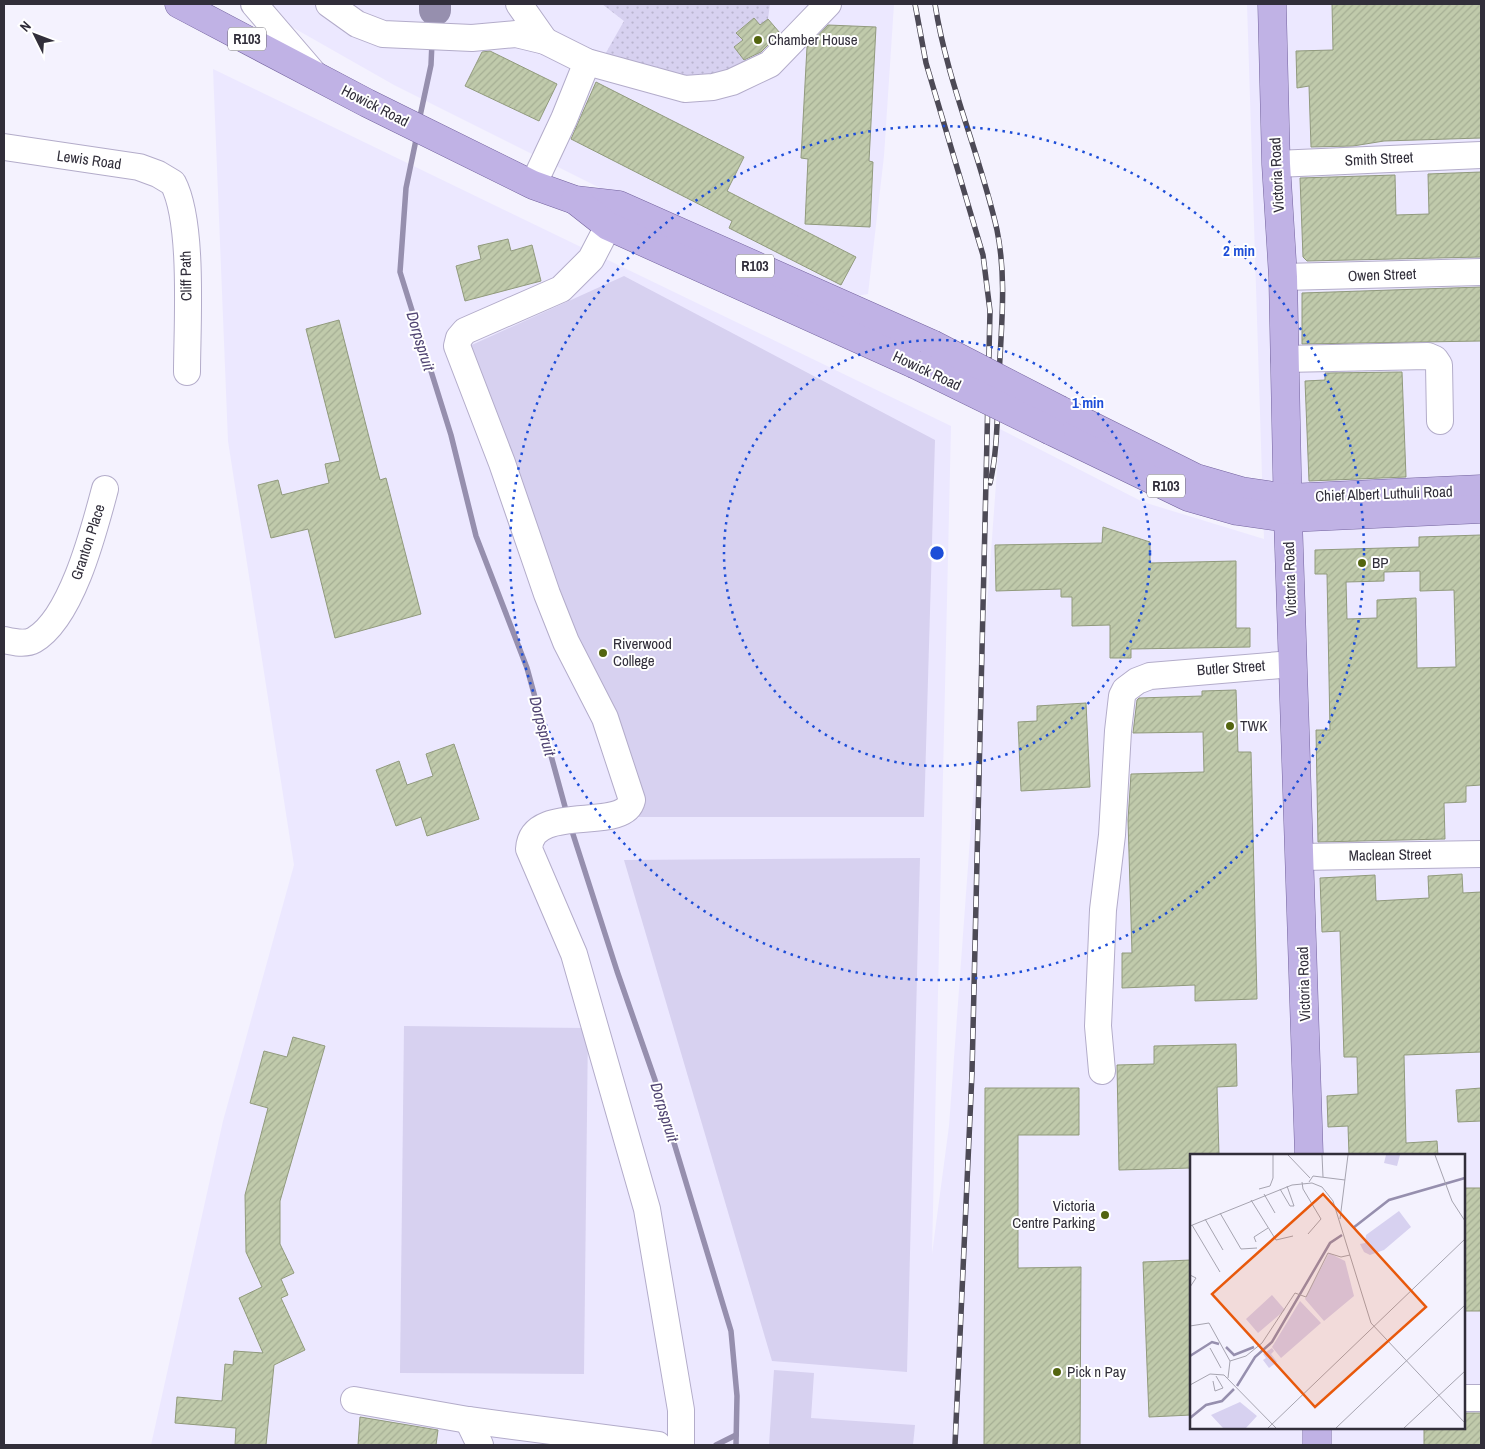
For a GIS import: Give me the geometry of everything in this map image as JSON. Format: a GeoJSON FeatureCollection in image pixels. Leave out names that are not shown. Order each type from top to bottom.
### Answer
{"type":"FeatureCollection","features":[{"type":"Feature","properties":{"kind":"main road","name":"Howick Road"},"geometry":{"type":"LineString","coordinates":[[179,4],[367,103],[533,185],[613,216],[923,354],[1055,420],[1188,497],[1237,511],[1287,508]]}},
{"type":"Feature","properties":{"kind":"main road","name":"Victoria Road"},"geometry":{"type":"LineString","coordinates":[[1272,4],[1276,164],[1283,277],[1287,508],[1309,1154]]}},
{"type":"Feature","properties":{"kind":"main road","name":"Chief Albert Luthuli Road"},"geometry":{"type":"LineString","coordinates":[[1287,508],[1481,489]]}},
{"type":"Feature","properties":{"kind":"main road","name":"Chief Albert Luthuli Road"},"geometry":{"type":"LineString","coordinates":[[1287,508],[1481,509]]}},
{"type":"Feature","properties":{"kind":"main road"},"geometry":{"type":"LineString","coordinates":[[1317,1429],[1317,1445]]}},
{"type":"Feature","properties":{"kind":"street"},"geometry":{"type":"LineString","coordinates":[[254,4],[314,74]]}},
{"type":"Feature","properties":{"kind":"street"},"geometry":{"type":"LineString","coordinates":[[329,4],[357,24],[383,34],[472,38],[516,34],[545,41],[587,62],[685,89],[713,87],[732,82],[770,64],[828,4]]}},
{"type":"Feature","properties":{"kind":"street"},"geometry":{"type":"LineString","coordinates":[[519,4],[545,41]]}},
{"type":"Feature","properties":{"kind":"street"},"geometry":{"type":"LineString","coordinates":[[533,185],[564,119],[587,62]]}},
{"type":"Feature","properties":{"kind":"street","name":"Lewis Road"},"geometry":{"type":"LineString","coordinates":[[4,147],[139,167],[172,182]]}},
{"type":"Feature","properties":{"kind":"street","name":"Smith Street"},"geometry":{"type":"LineString","coordinates":[[1276,164],[1481,155]]}},
{"type":"Feature","properties":{"kind":"street","name":"Cliff Path"},"geometry":{"type":"LineString","coordinates":[[172,182],[179,202],[185,240],[187,372]]}},
{"type":"Feature","properties":{"kind":"street"},"geometry":{"type":"LineString","coordinates":[[613,216],[591,259],[561,289],[465,331],[457,342],[458,352],[502,463],[547,594],[566,642],[605,718],[632,800],[623,813],[585,817],[548,825],[533,838],[529,849],[574,954],[647,1210],[681,1410],[680,1445]]}},
{"type":"Feature","properties":{"kind":"street","name":"Owen Street"},"geometry":{"type":"LineString","coordinates":[[1283,277],[1481,272]]}},
{"type":"Feature","properties":{"kind":"street"},"geometry":{"type":"LineString","coordinates":[[1284,359],[1428,356],[1435,359],[1439,365],[1440,420]]}},
{"type":"Feature","properties":{"kind":"street","name":"Granton Place"},"geometry":{"type":"LineString","coordinates":[[4,640],[33,641],[61,609],[87,554],[105,489]]}},
{"type":"Feature","properties":{"kind":"street","name":"Butler Street"},"geometry":{"type":"LineString","coordinates":[[1102,1071],[1098,1026],[1103,910],[1112,835],[1122,696],[1129,686],[1142,678],[1170,672],[1292,664]]}},
{"type":"Feature","properties":{"kind":"street","name":"Maclean Street"},"geometry":{"type":"LineString","coordinates":[[1300,857],[1481,854]]}},
{"type":"Feature","properties":{"kind":"street"},"geometry":{"type":"LineString","coordinates":[[1465,1398],[1481,1398]]}},
{"type":"Feature","properties":{"kind":"street"},"geometry":{"type":"LineString","coordinates":[[354,1400],[468,1420],[658,1445]]}},
{"type":"Feature","properties":{"kind":"street"},"geometry":{"type":"LineString","coordinates":[[468,1420],[480,1445]]}},
{"type":"Feature","properties":{"kind":"shaded area"},"geometry":{"type":"Polygon","coordinates":[[[273,4],[894,4],[884,156],[868,294],[826,301],[394,85],[292,27],[273,4]]]}},
{"type":"Feature","properties":{"kind":"shaded area"},"geometry":{"type":"Polygon","coordinates":[[[602,4],[770,4],[768,19],[760,25],[754,18],[736,32],[743,40],[734,47],[747,63],[682,86],[603,58],[624,21],[602,4]]]}},
{"type":"Feature","properties":{"kind":"shaded area","name":"Riverwood College"},"geometry":{"type":"Polygon","coordinates":[[[1247,4],[1481,4],[1481,1445],[151,1445],[223,1121],[294,865],[228,441],[213,69],[951,426],[932,1254],[949,1126],[1000,429],[1143,502],[1264,539],[1247,4]]]}},
{"type":"Feature","properties":{"kind":"shaded area"},"geometry":{"type":"Polygon","coordinates":[[[624,276],[935,440],[924,817],[636,817],[465,348],[624,276]]]}},
{"type":"Feature","properties":{"kind":"shaded area"},"geometry":{"type":"Polygon","coordinates":[[[920,858],[907,1372],[772,1361],[624,860],[920,858]]]}},
{"type":"Feature","properties":{"kind":"shaded area"},"geometry":{"type":"Polygon","coordinates":[[[404,1026],[588,1028],[584,1374],[400,1373],[404,1026]]]}},
{"type":"Feature","properties":{"kind":"shaded area"},"geometry":{"type":"Polygon","coordinates":[[[774,1370],[814,1373],[811,1418],[915,1425],[913,1445],[769,1445],[774,1370]]]}},
{"type":"Feature","properties":{"kind":"building"},"geometry":{"type":"Polygon","coordinates":[[[1332,4],[1481,4],[1481,138],[1384,141],[1353,146],[1311,147],[1309,86],[1297,88],[1296,51],[1333,50],[1332,4]]]}},
{"type":"Feature","properties":{"kind":"building","name":"Chamber House"},"geometry":{"type":"Polygon","coordinates":[[[754,18],[760,25],[768,19],[780,33],[761,52],[744,60],[734,47],[743,40],[736,33],[754,18]]]}},
{"type":"Feature","properties":{"kind":"building"},"geometry":{"type":"Polygon","coordinates":[[[828,25],[876,27],[869,161],[873,162],[870,227],[805,224],[808,159],[801,158],[807,47],[828,25]]]}},
{"type":"Feature","properties":{"kind":"building"},"geometry":{"type":"Polygon","coordinates":[[[490,51],[557,84],[539,121],[465,86],[482,52],[490,51]]]}},
{"type":"Feature","properties":{"kind":"building"},"geometry":{"type":"Polygon","coordinates":[[[596,82],[744,157],[727,191],[856,257],[841,285],[729,228],[732,221],[571,139],[596,82]]]}},
{"type":"Feature","properties":{"kind":"building"},"geometry":{"type":"Polygon","coordinates":[[[1481,172],[1481,257],[1307,261],[1303,257],[1300,178],[1395,175],[1396,215],[1429,214],[1428,174],[1481,172]]]}},
{"type":"Feature","properties":{"kind":"building"},"geometry":{"type":"Polygon","coordinates":[[[508,239],[511,251],[532,245],[541,281],[465,301],[456,266],[481,259],[478,246],[508,239]]]}},
{"type":"Feature","properties":{"kind":"building"},"geometry":{"type":"Polygon","coordinates":[[[1481,287],[1481,341],[1302,344],[1302,293],[1481,287]]]}},
{"type":"Feature","properties":{"kind":"building"},"geometry":{"type":"Polygon","coordinates":[[[339,320],[380,480],[386,478],[421,614],[335,638],[308,529],[271,538],[258,485],[278,480],[282,495],[329,483],[325,464],[340,461],[306,329],[339,320]]]}},
{"type":"Feature","properties":{"kind":"building"},"geometry":{"type":"Polygon","coordinates":[[[1402,372],[1406,477],[1309,481],[1305,381],[1325,380],[1325,373],[1402,372]]]}},
{"type":"Feature","properties":{"kind":"building"},"geometry":{"type":"Polygon","coordinates":[[[1103,527],[1150,542],[1150,563],[1236,561],[1236,628],[1250,628],[1250,647],[1131,649],[1131,658],[1110,658],[1110,625],[1072,626],[1072,597],[1061,597],[1061,589],[996,591],[995,545],[1102,543],[1103,527]]]}},
{"type":"Feature","properties":{"kind":"building"},"geometry":{"type":"Polygon","coordinates":[[[1481,535],[1481,785],[1466,786],[1466,802],[1444,803],[1445,839],[1318,842],[1316,730],[1330,730],[1327,574],[1315,574],[1315,550],[1419,547],[1419,537],[1481,535]],[[1420,571],[1384,572],[1384,581],[1346,582],[1347,619],[1377,618],[1377,600],[1416,598],[1417,668],[1456,667],[1454,590],[1420,591],[1420,571]]]}},
{"type":"Feature","properties":{"kind":"building"},"geometry":{"type":"Polygon","coordinates":[[[1236,690],[1238,752],[1251,752],[1257,999],[1195,1001],[1195,985],[1122,988],[1122,953],[1132,953],[1128,820],[1131,774],[1204,772],[1203,732],[1133,733],[1137,700],[1139,698],[1202,696],[1202,691],[1236,690]]]}},
{"type":"Feature","properties":{"kind":"building"},"geometry":{"type":"Polygon","coordinates":[[[1086,703],[1090,787],[1021,791],[1018,722],[1037,721],[1037,706],[1086,703]]]}},
{"type":"Feature","properties":{"kind":"building"},"geometry":{"type":"Polygon","coordinates":[[[454,744],[479,819],[427,836],[421,817],[396,826],[376,770],[399,761],[407,785],[433,776],[426,754],[454,744]]]}},
{"type":"Feature","properties":{"kind":"building"},"geometry":{"type":"Polygon","coordinates":[[[1462,874],[1463,893],[1481,892],[1481,1052],[1404,1055],[1406,1143],[1437,1141],[1438,1154],[1349,1154],[1348,1126],[1328,1127],[1327,1096],[1358,1094],[1357,1057],[1344,1057],[1340,931],[1322,932],[1320,878],[1375,875],[1376,901],[1429,898],[1428,876],[1462,874]]]}},
{"type":"Feature","properties":{"kind":"building"},"geometry":{"type":"Polygon","coordinates":[[[293,1037],[325,1046],[280,1201],[280,1244],[294,1273],[281,1279],[288,1295],[281,1298],[305,1350],[274,1365],[266,1445],[235,1445],[236,1428],[175,1423],[177,1397],[222,1401],[225,1364],[233,1365],[234,1351],[263,1353],[239,1298],[262,1287],[246,1252],[245,1195],[268,1108],[250,1103],[264,1051],[287,1057],[293,1037]]]}},
{"type":"Feature","properties":{"kind":"building"},"geometry":{"type":"Polygon","coordinates":[[[1236,1044],[1237,1086],[1217,1087],[1219,1154],[1190,1154],[1190,1168],[1119,1170],[1117,1065],[1154,1064],[1154,1046],[1236,1044]]]}},
{"type":"Feature","properties":{"kind":"building"},"geometry":{"type":"Polygon","coordinates":[[[985,1088],[1079,1088],[1079,1135],[1018,1135],[1018,1268],[1081,1267],[1080,1445],[984,1445],[985,1088]]]}},
{"type":"Feature","properties":{"kind":"building"},"geometry":{"type":"Polygon","coordinates":[[[1481,1088],[1481,1121],[1458,1122],[1456,1090],[1481,1088]]]}},
{"type":"Feature","properties":{"kind":"building"},"geometry":{"type":"Polygon","coordinates":[[[1465,1188],[1481,1188],[1481,1311],[1465,1311],[1465,1188]]]}},
{"type":"Feature","properties":{"kind":"building"},"geometry":{"type":"Polygon","coordinates":[[[1190,1260],[1190,1415],[1149,1417],[1143,1262],[1190,1260]]]}},
{"type":"Feature","properties":{"kind":"building"},"geometry":{"type":"Polygon","coordinates":[[[1465,1413],[1481,1413],[1481,1445],[1424,1445],[1424,1429],[1465,1429],[1465,1413]]]}},
{"type":"Feature","properties":{"kind":"building"},"geometry":{"type":"Polygon","coordinates":[[[360,1417],[438,1430],[436,1445],[358,1445],[360,1417]]]}},
{"type":"Feature","properties":{"kind":"waterway","name":"Dorpspruit"},"geometry":{"type":"LineString","coordinates":[[435,4],[435,10]]}},
{"type":"Feature","properties":{"kind":"waterway","name":"Dorpspruit"},"geometry":{"type":"LineString","coordinates":[[433,30],[435,10]]}},
{"type":"Feature","properties":{"kind":"waterway","name":"Dorpspruit"},"geometry":{"type":"LineString","coordinates":[[419,121],[431,65],[432,42]]}},
{"type":"Feature","properties":{"kind":"waterway","name":"Dorpspruit"},"geometry":{"type":"LineString","coordinates":[[417,135],[406,188],[400,272],[451,435],[476,536],[527,668],[567,814]]}},
{"type":"Feature","properties":{"kind":"waterway","name":"Dorpspruit"},"geometry":{"type":"LineString","coordinates":[[571,828],[617,971],[655,1080],[731,1331],[737,1396],[736,1445]]}},
{"type":"Feature","properties":{"kind":"waterway"},"geometry":{"type":"LineString","coordinates":[[716,1445],[736,1435]]}},
{"type":"Feature","properties":{"kind":"railway"},"geometry":{"type":"LineString","coordinates":[[915,4],[926,63],[983,255],[990,311],[972,1073],[955,1445]]}},
{"type":"Feature","properties":{"kind":"railway"},"geometry":{"type":"LineString","coordinates":[[935,4],[947,62],[990,202],[1000,248],[1003,285],[1002,322],[996,444],[990,483]]}},
{"type":"Feature","properties":{"kind":"place","name":"Chamber House"},"geometry":{"type":"Point","coordinates":[758,40]}},
{"type":"Feature","properties":{"kind":"place","name":"BP"},"geometry":{"type":"Point","coordinates":[1362,563]}},
{"type":"Feature","properties":{"kind":"place","name":"Riverwood College"},"geometry":{"type":"Point","coordinates":[603,653]}},
{"type":"Feature","properties":{"kind":"place","name":"TWK"},"geometry":{"type":"Point","coordinates":[1230,726]}},
{"type":"Feature","properties":{"kind":"place","name":"Victoria Centre Parking"},"geometry":{"type":"Point","coordinates":[1105,1215]}},
{"type":"Feature","properties":{"kind":"place","name":"Pick n Pay"},"geometry":{"type":"Point","coordinates":[1057,1372]}}]}
